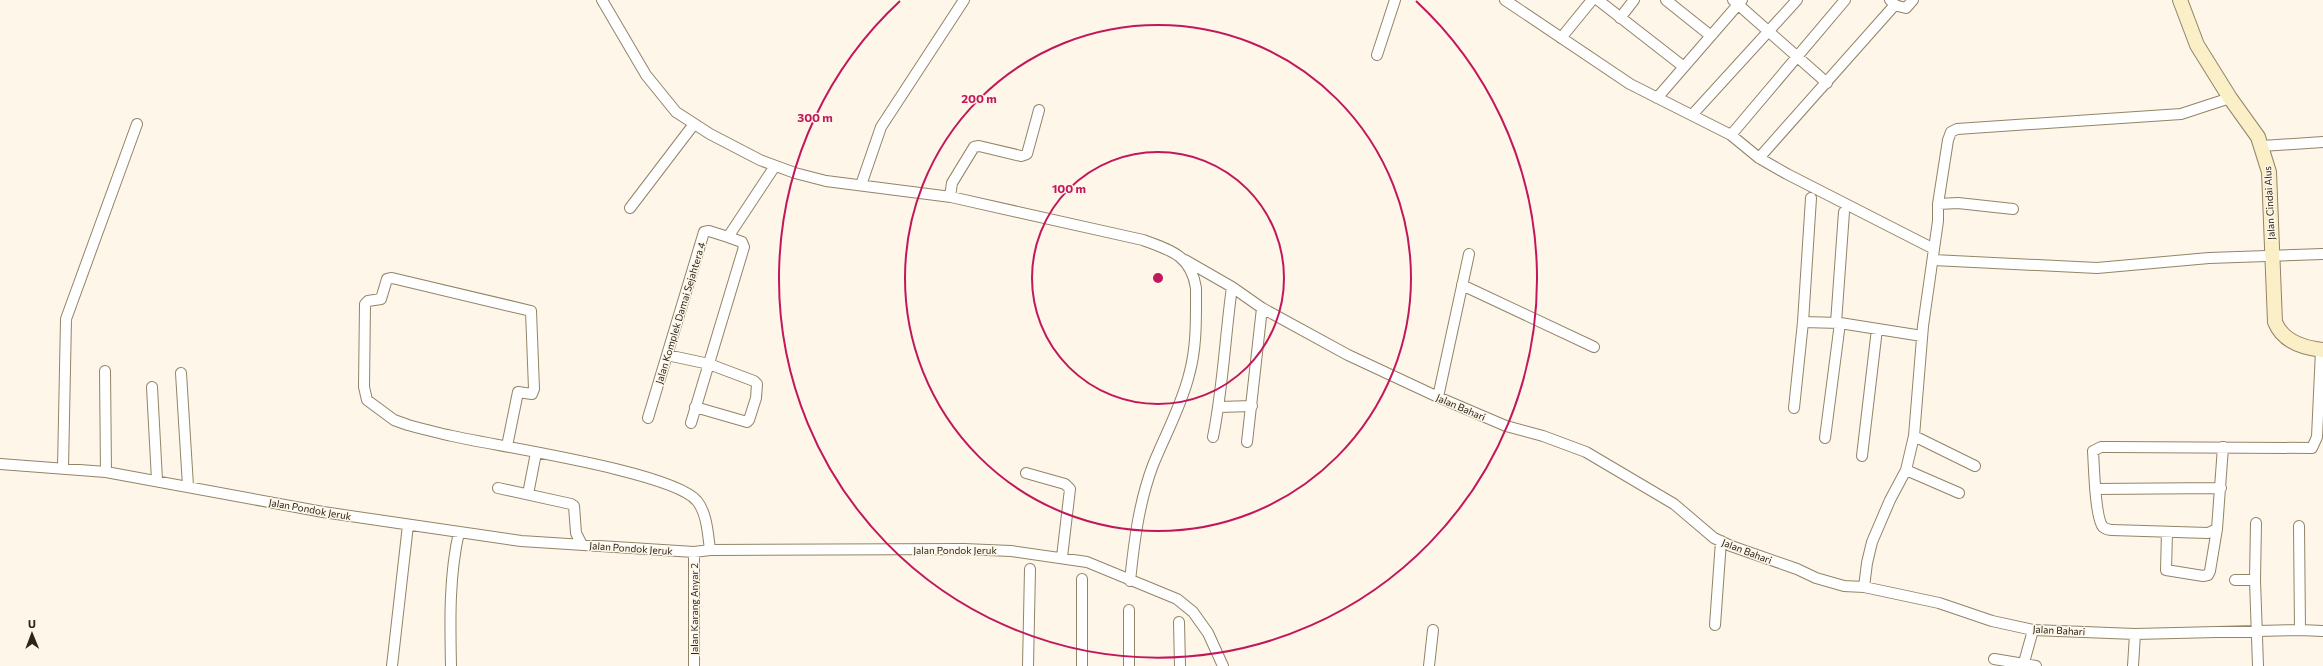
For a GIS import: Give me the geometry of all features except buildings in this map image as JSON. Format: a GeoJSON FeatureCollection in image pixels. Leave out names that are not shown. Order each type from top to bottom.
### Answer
{"type":"FeatureCollection","features":[{"type":"Feature","properties":{"kind":"street","name":"Jalan Bahari"},"geometry":{"type":"LineString","coordinates":[[602,0],[657,91],[676,112],[694,124],[775,166],[810,177],[950,197],[1143,240],[1173,251],[1232,287],[1262,308],[1348,355],[1438,397],[1506,426],[1543,436],[1586,452],[1674,504],[1721,541],[1816,578],[1844,586],[1864,588],[1940,603],[1992,622],[2033,630],[2135,634],[2300,630],[2323,631]]}},
{"type":"Feature","properties":{"kind":"street"},"geometry":{"type":"LineString","coordinates":[[861,185],[881,127],[964,0]]}},
{"type":"Feature","properties":{"kind":"street"},"geometry":{"type":"LineString","coordinates":[[1377,55],[1395,0]]}},
{"type":"Feature","properties":{"kind":"street"},"geometry":{"type":"LineString","coordinates":[[1505,0],[1630,84],[1731,135],[1759,158],[1934,249]]}},
{"type":"Feature","properties":{"kind":"street"},"geometry":{"type":"LineString","coordinates":[[1561,38],[1592,0]]}},
{"type":"Feature","properties":{"kind":"street"},"geometry":{"type":"LineString","coordinates":[[1598,0],[1684,67]]}},
{"type":"Feature","properties":{"kind":"street"},"geometry":{"type":"LineString","coordinates":[[1620,18],[1634,0]]}},
{"type":"Feature","properties":{"kind":"street"},"geometry":{"type":"LineString","coordinates":[[1666,0],[1711,36]]}},
{"type":"Feature","properties":{"kind":"street"},"geometry":{"type":"LineString","coordinates":[[1692,115],[1797,0]]}},
{"type":"Feature","properties":{"kind":"street"},"geometry":{"type":"LineString","coordinates":[[1731,135],[1845,0]]}},
{"type":"Feature","properties":{"kind":"street"},"geometry":{"type":"LineString","coordinates":[[1759,158],[1827,83],[1892,3],[1906,8],[1913,0]]}},
{"type":"Feature","properties":{"kind":"street","name":"Jalan Cindai Alus"},"geometry":{"type":"LineString","coordinates":[[2180,0],[2197,45],[2230,98],[2258,137],[2262,146],[2269,172],[2273,307],[2275,322],[2279,331],[2287,339],[2297,344],[2322,350]]}},
{"type":"Feature","properties":{"kind":"street"},"geometry":{"type":"LineString","coordinates":[[1657,98],[1711,36],[1738,2],[1769,32],[1827,83]]}},
{"type":"Feature","properties":{"kind":"street"},"geometry":{"type":"LineString","coordinates":[[1864,588],[1867,563],[1872,542],[1906,470],[1914,436],[1922,336],[1938,221],[1938,204],[1948,140],[1951,132],[1957,129],[2181,114],[2230,98]]}},
{"type":"Feature","properties":{"kind":"street"},"geometry":{"type":"LineString","coordinates":[[950,197],[952,183],[974,147],[979,146],[1021,156],[1027,154],[1039,110]]}},
{"type":"Feature","properties":{"kind":"street"},"geometry":{"type":"LineString","coordinates":[[63,468],[66,319],[137,124]]}},
{"type":"Feature","properties":{"kind":"street"},"geometry":{"type":"LineString","coordinates":[[630,208],[694,124]]}},
{"type":"Feature","properties":{"kind":"street"},"geometry":{"type":"LineString","coordinates":[[2262,146],[2323,142]]}},
{"type":"Feature","properties":{"kind":"street"},"geometry":{"type":"LineString","coordinates":[[728,237],[775,166]]}},
{"type":"Feature","properties":{"kind":"street"},"geometry":{"type":"LineString","coordinates":[[1794,408],[1803,322],[1811,198]]}},
{"type":"Feature","properties":{"kind":"street"},"geometry":{"type":"LineString","coordinates":[[1938,204],[1958,203],[2013,208]]}},
{"type":"Feature","properties":{"kind":"street"},"geometry":{"type":"LineString","coordinates":[[1825,438],[1838,323],[1844,212]]}},
{"type":"Feature","properties":{"kind":"street","name":"Jalan Komplek Damai Sejahtera 4"},"geometry":{"type":"LineString","coordinates":[[648,418],[704,232],[709,231],[742,242],[744,247],[691,423]]}},
{"type":"Feature","properties":{"kind":"street"},"geometry":{"type":"LineString","coordinates":[[1438,397],[1469,254]]}},
{"type":"Feature","properties":{"kind":"street"},"geometry":{"type":"LineString","coordinates":[[1932,260],[2097,268],[2209,258],[2323,254]]}},
{"type":"Feature","properties":{"kind":"street"},"geometry":{"type":"LineString","coordinates":[[1130,581],[1134,534],[1144,496],[1153,467],[1179,406],[1192,362],[1195,339],[1196,288],[1195,279],[1186,260]]}},
{"type":"Feature","properties":{"kind":"street"},"geometry":{"type":"LineString","coordinates":[[507,446],[518,392],[533,394],[534,389],[531,311],[392,278],[387,279],[381,298],[368,301],[365,304],[364,387],[367,400],[394,420],[453,436],[536,452],[656,480],[685,491],[698,501],[704,516],[710,550]]}},
{"type":"Feature","properties":{"kind":"street"},"geometry":{"type":"LineString","coordinates":[[1462,285],[1594,347]]}},
{"type":"Feature","properties":{"kind":"street"},"geometry":{"type":"LineString","coordinates":[[1213,437],[1219,407],[1226,326],[1232,287]]}},
{"type":"Feature","properties":{"kind":"street"},"geometry":{"type":"LineString","coordinates":[[1247,442],[1262,308]]}},
{"type":"Feature","properties":{"kind":"street"},"geometry":{"type":"LineString","coordinates":[[1803,322],[1838,323],[1922,336]]}},
{"type":"Feature","properties":{"kind":"street"},"geometry":{"type":"LineString","coordinates":[[1862,456],[1877,329]]}},
{"type":"Feature","properties":{"kind":"street"},"geometry":{"type":"LineString","coordinates":[[2217,529],[2208,533],[2107,530],[2103,527],[2099,518],[2095,489],[2093,451],[2097,448],[2312,448],[2317,437],[2322,350]]}},
{"type":"Feature","properties":{"kind":"street"},"geometry":{"type":"LineString","coordinates":[[667,355],[709,364],[754,380],[758,388],[749,420],[742,422],[695,407]]}},
{"type":"Feature","properties":{"kind":"street"},"geometry":{"type":"LineString","coordinates":[[106,371],[106,472]]}},
{"type":"Feature","properties":{"kind":"street"},"geometry":{"type":"LineString","coordinates":[[181,373],[188,486]]}},
{"type":"Feature","properties":{"kind":"street"},"geometry":{"type":"LineString","coordinates":[[152,387],[157,480]]}},
{"type":"Feature","properties":{"kind":"street"},"geometry":{"type":"LineString","coordinates":[[1219,407],[1252,406]]}},
{"type":"Feature","properties":{"kind":"street"},"geometry":{"type":"LineString","coordinates":[[1914,436],[1975,466]]}},
{"type":"Feature","properties":{"kind":"street"},"geometry":{"type":"LineString","coordinates":[[2167,532],[2166,570],[2203,576],[2208,575],[2217,529],[2223,447]]}},
{"type":"Feature","properties":{"kind":"street"},"geometry":{"type":"LineString","coordinates":[[528,494],[536,452]]}},
{"type":"Feature","properties":{"kind":"street","name":"Jalan Pondok Jeruk"},"geometry":{"type":"LineString","coordinates":[[0,464],[106,472],[157,480],[323,512],[521,541],[607,548],[694,552],[710,550],[964,549],[1011,551],[1032,555],[1062,557],[1087,562],[1177,600],[1193,612],[1208,633],[1222,666]]}},
{"type":"Feature","properties":{"kind":"street"},"geometry":{"type":"LineString","coordinates":[[1906,470],[1959,493]]}},
{"type":"Feature","properties":{"kind":"street"},"geometry":{"type":"LineString","coordinates":[[1026,473],[1066,484],[1070,489],[1062,557]]}},
{"type":"Feature","properties":{"kind":"street"},"geometry":{"type":"LineString","coordinates":[[498,488],[564,501],[574,506],[576,533],[582,545]]}},
{"type":"Feature","properties":{"kind":"street"},"geometry":{"type":"LineString","coordinates":[[2095,489],[2221,488]]}},
{"type":"Feature","properties":{"kind":"street"},"geometry":{"type":"LineString","coordinates":[[2256,524],[2255,580],[2258,666]]}},
{"type":"Feature","properties":{"kind":"street"},"geometry":{"type":"LineString","coordinates":[[392,666],[408,525]]}},
{"type":"Feature","properties":{"kind":"street"},"geometry":{"type":"LineString","coordinates":[[2299,526],[2300,630]]}},
{"type":"Feature","properties":{"kind":"street"},"geometry":{"type":"LineString","coordinates":[[451,666],[450,605],[454,552],[459,532]]}},
{"type":"Feature","properties":{"kind":"street"},"geometry":{"type":"LineString","coordinates":[[1714,625],[1721,541]]}},
{"type":"Feature","properties":{"kind":"street","name":"Jalan Karang Anyar 2"},"geometry":{"type":"LineString","coordinates":[[694,552],[694,666]]}},
{"type":"Feature","properties":{"kind":"street"},"geometry":{"type":"LineString","coordinates":[[1028,666],[1030,569]]}},
{"type":"Feature","properties":{"kind":"street"},"geometry":{"type":"LineString","coordinates":[[1082,579],[1082,666]]}},
{"type":"Feature","properties":{"kind":"street"},"geometry":{"type":"LineString","coordinates":[[2235,580],[2255,580]]}},
{"type":"Feature","properties":{"kind":"street"},"geometry":{"type":"LineString","coordinates":[[1129,610],[1129,666]]}},
{"type":"Feature","properties":{"kind":"street"},"geometry":{"type":"LineString","coordinates":[[1179,622],[1180,666]]}},
{"type":"Feature","properties":{"kind":"street"},"geometry":{"type":"LineString","coordinates":[[1429,666],[1433,630]]}},
{"type":"Feature","properties":{"kind":"street"},"geometry":{"type":"LineString","coordinates":[[2024,665],[2033,630]]}},
{"type":"Feature","properties":{"kind":"street"},"geometry":{"type":"LineString","coordinates":[[2133,666],[2135,634]]}},
{"type":"Feature","properties":{"kind":"street"},"geometry":{"type":"LineString","coordinates":[[1994,659],[2036,666]]}}]}
